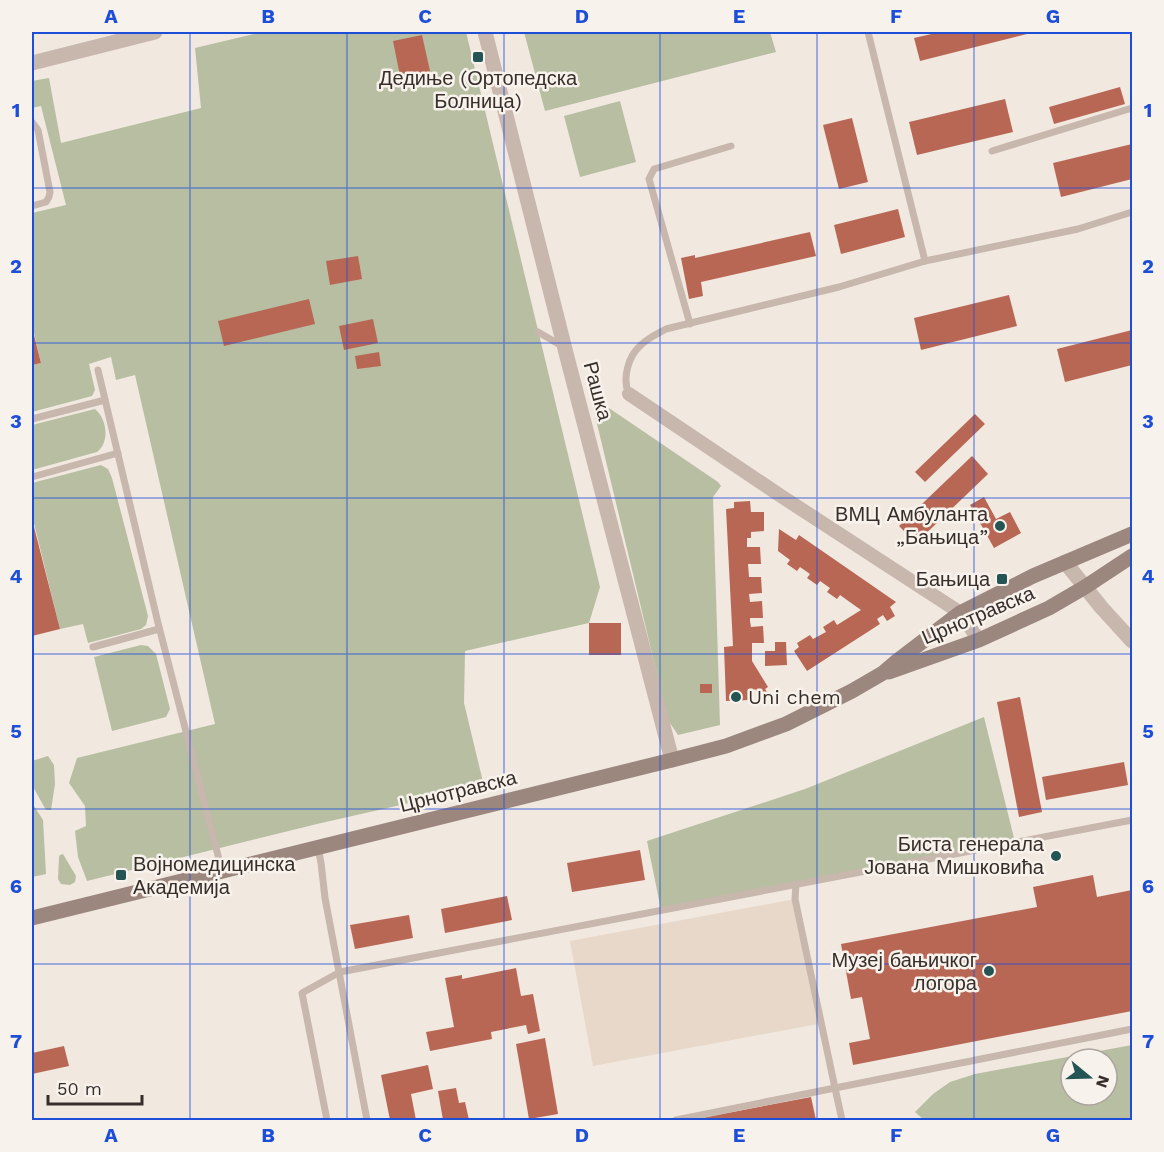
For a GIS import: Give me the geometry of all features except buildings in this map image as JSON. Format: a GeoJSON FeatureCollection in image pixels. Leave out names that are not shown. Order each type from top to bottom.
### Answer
{"type":"FeatureCollection","features":[{"type":"Feature","properties":{"kind":"main road","name":"Црнотравска"},"geometry":{"type":"LineString","coordinates":[[32,918],[726,746],[786,724],[852,691],[883,673],[960,613],[1023,581],[1132,534]]}},
{"type":"Feature","properties":{"kind":"main road","name":"Црнотравска"},"geometry":{"type":"LineString","coordinates":[[883,673],[979,640],[1049,608],[1132,556]]}},
{"type":"Feature","properties":{"kind":"street"},"geometry":{"type":"LineString","coordinates":[[32,63],[155,32]]}},
{"type":"Feature","properties":{"kind":"street","name":"Рашка"},"geometry":{"type":"LineString","coordinates":[[485,32],[672,760]]}},
{"type":"Feature","properties":{"kind":"street","name":"Рашка"},"geometry":{"type":"LineString","coordinates":[[629,394],[960,613],[979,640]]}},
{"type":"Feature","properties":{"kind":"street"},"geometry":{"type":"LineString","coordinates":[[1065,562],[1132,641]]}},
{"type":"Feature","properties":{"kind":"lane"},"geometry":{"type":"LineString","coordinates":[[868,32],[925,261]]}},
{"type":"Feature","properties":{"kind":"lane"},"geometry":{"type":"LineString","coordinates":[[992,151],[1132,108]]}},
{"type":"Feature","properties":{"kind":"lane"},"geometry":{"type":"LineString","coordinates":[[32,122],[38,130],[50,192],[50,197],[46,202],[32,206]]}},
{"type":"Feature","properties":{"kind":"lane"},"geometry":{"type":"LineString","coordinates":[[690,324],[649,179],[654,169],[731,146]]}},
{"type":"Feature","properties":{"kind":"lane"},"geometry":{"type":"LineString","coordinates":[[629,394],[626,378],[630,361],[639,346],[666,330],[839,287],[925,261],[1078,229],[1132,212]]}},
{"type":"Feature","properties":{"kind":"lane"},"geometry":{"type":"LineString","coordinates":[[538,332],[565,348]]}},
{"type":"Feature","properties":{"kind":"lane"},"geometry":{"type":"LineString","coordinates":[[98,370],[159,629],[222,871]]}},
{"type":"Feature","properties":{"kind":"lane"},"geometry":{"type":"LineString","coordinates":[[32,419],[105,400]]}},
{"type":"Feature","properties":{"kind":"lane"},"geometry":{"type":"LineString","coordinates":[[32,477],[118,453]]}},
{"type":"Feature","properties":{"kind":"lane"},"geometry":{"type":"LineString","coordinates":[[93,646],[159,629]]}},
{"type":"Feature","properties":{"kind":"lane"},"geometry":{"type":"LineString","coordinates":[[327,1120],[302,993],[340,972],[1132,820]]}},
{"type":"Feature","properties":{"kind":"lane"},"geometry":{"type":"LineString","coordinates":[[318,847],[367,1120]]}},
{"type":"Feature","properties":{"kind":"lane"},"geometry":{"type":"LineString","coordinates":[[796,884],[795,899],[842,1120]]}},
{"type":"Feature","properties":{"kind":"lane"},"geometry":{"type":"LineString","coordinates":[[676,1120],[1132,1029]]}},
{"type":"Feature","properties":{"kind":"green space"},"geometry":{"type":"Polygon","coordinates":[[[262,32],[466,32],[600,587],[589,623],[465,651],[464,703],[484,786],[317,824],[87,881],[78,857],[75,831],[86,826],[85,806],[69,783],[77,758],[215,724],[135,375],[116,380],[111,357],[89,364],[95,390],[92,396],[32,412],[32,365],[41,363],[32,324],[32,213],[66,205],[41,106],[32,108],[32,81],[49,78],[61,143],[201,108],[195,48],[262,32]]]}},
{"type":"Feature","properties":{"kind":"green space"},"geometry":{"type":"Polygon","coordinates":[[[524,32],[770,32],[776,52],[545,111],[524,32]]]}},
{"type":"Feature","properties":{"kind":"green space"},"geometry":{"type":"Polygon","coordinates":[[[620,101],[636,162],[580,177],[564,116],[620,101]]]}},
{"type":"Feature","properties":{"kind":"green space"},"geometry":{"type":"Polygon","coordinates":[[[587,382],[603,388],[600,402],[721,486],[713,497],[720,725],[678,735],[668,720],[587,382]]]}},
{"type":"Feature","properties":{"kind":"green space"},"geometry":{"type":"Polygon","coordinates":[[[95,409],[102,419],[105,430],[104,442],[97,452],[32,470],[32,425],[95,409]]]}},
{"type":"Feature","properties":{"kind":"green space"},"geometry":{"type":"Polygon","coordinates":[[[101,465],[108,469],[112,478],[148,616],[146,625],[141,629],[88,643],[83,624],[60,629],[32,515],[32,483],[101,465]]]}},
{"type":"Feature","properties":{"kind":"green space"},"geometry":{"type":"Polygon","coordinates":[[[141,645],[148,646],[156,654],[170,709],[166,717],[112,731],[94,657],[141,645]]]}},
{"type":"Feature","properties":{"kind":"green space"},"geometry":{"type":"Polygon","coordinates":[[[984,717],[1015,842],[661,910],[647,841],[805,789],[984,717]]]}},
{"type":"Feature","properties":{"kind":"green space"},"geometry":{"type":"Polygon","coordinates":[[[48,756],[54,765],[55,784],[51,810],[46,810],[32,785],[32,761],[48,756]]]}},
{"type":"Feature","properties":{"kind":"green space"},"geometry":{"type":"Polygon","coordinates":[[[32,803],[43,820],[46,874],[32,877],[32,803]]]}},
{"type":"Feature","properties":{"kind":"green space"},"geometry":{"type":"Polygon","coordinates":[[[63,854],[76,876],[75,882],[70,885],[61,884],[58,879],[59,857],[63,854]]]}},
{"type":"Feature","properties":{"kind":"green space"},"geometry":{"type":"Polygon","coordinates":[[[1132,1045],[1132,1120],[924,1120],[915,1112],[933,1094],[950,1082],[975,1074],[1059,1058],[1059,1107],[1119,1107],[1119,1047],[1132,1045]]]}},
{"type":"Feature","properties":{"kind":"shaded area"},"geometry":{"type":"Polygon","coordinates":[[[795,899],[818,1024],[593,1066],[570,941],[795,899]]]}},
{"type":"Feature","properties":{"kind":"place","name":"Дедиње (Ортопедска Болница)"},"geometry":{"type":"Point","coordinates":[478,57]}},
{"type":"Feature","properties":{"kind":"place","name":"ВМЦ Амбуланта „Бањица”"},"geometry":{"type":"Point","coordinates":[1000,526]}},
{"type":"Feature","properties":{"kind":"place","name":"Бањица"},"geometry":{"type":"Point","coordinates":[1002,579]}},
{"type":"Feature","properties":{"kind":"place","name":"Uni chem"},"geometry":{"type":"Point","coordinates":[736,697]}},
{"type":"Feature","properties":{"kind":"place","name":"Биста генерала Јована Мишковића"},"geometry":{"type":"Point","coordinates":[1056,856]}},
{"type":"Feature","properties":{"kind":"place","name":"Војномедицинска Академија"},"geometry":{"type":"Point","coordinates":[121,875]}},
{"type":"Feature","properties":{"kind":"place","name":"Музеј бањичког логора"},"geometry":{"type":"Point","coordinates":[989,971]}}]}
